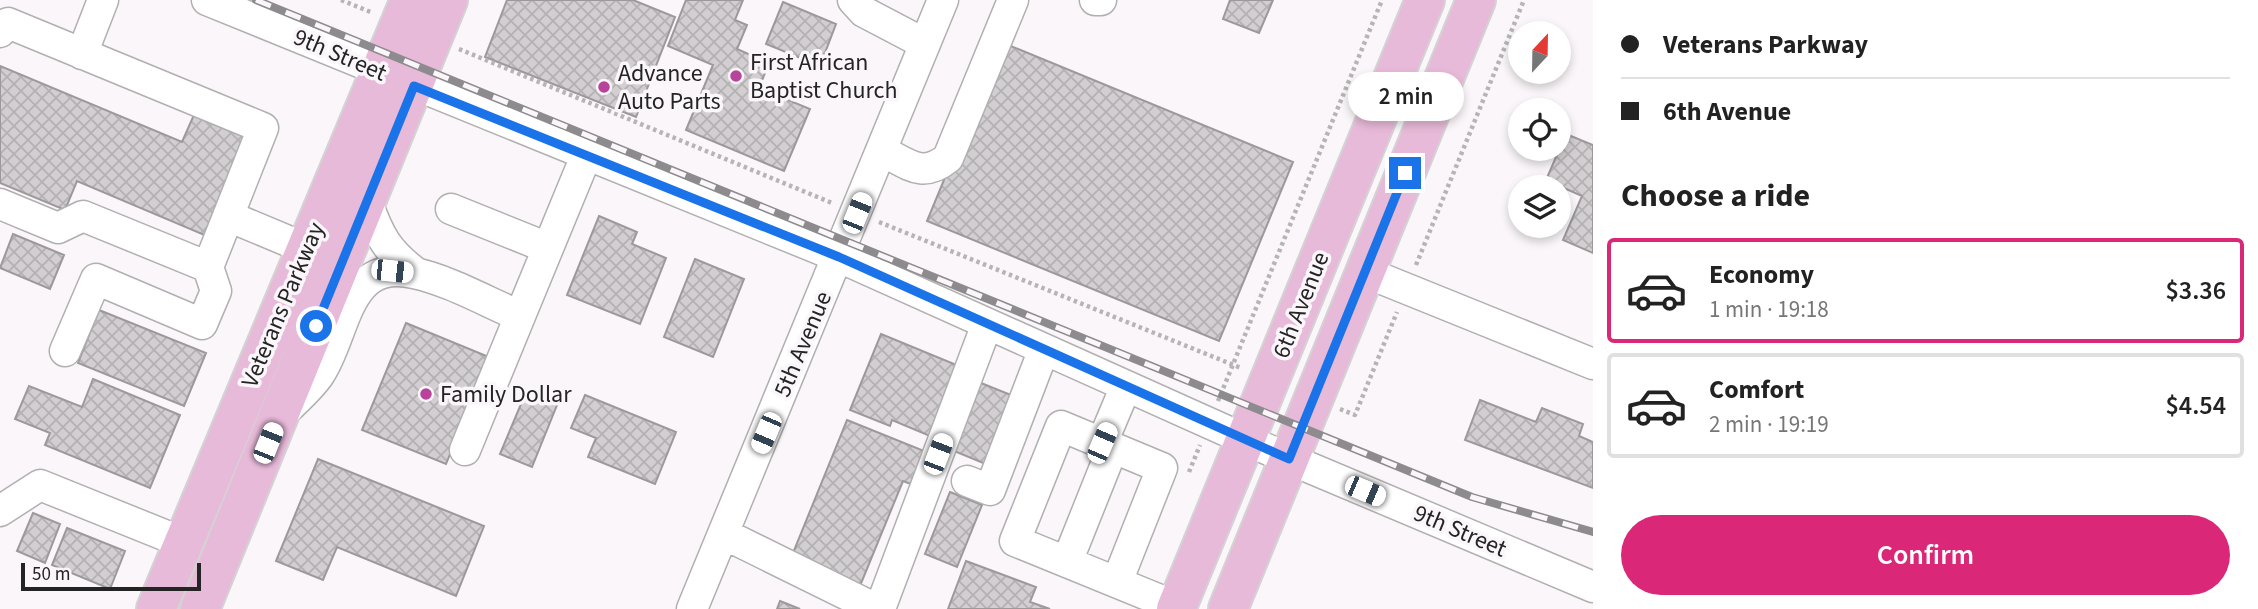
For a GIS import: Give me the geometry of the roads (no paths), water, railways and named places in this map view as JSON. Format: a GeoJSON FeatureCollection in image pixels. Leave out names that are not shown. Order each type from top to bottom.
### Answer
{"type":"FeatureCollection","features":[{"type":"Feature","properties":{"kind":"main road","name":"Veterans Parkway"},"geometry":{"type":"LineString","coordinates":[[200,609],[367,202],[397,79],[410,0]]}},
{"type":"Feature","properties":{"kind":"main road","name":"Veterans Parkway"},"geometry":{"type":"LineString","coordinates":[[156,609],[307,249],[397,79],[448,0]]}},
{"type":"Feature","properties":{"kind":"main road","name":"6th Avenue"},"geometry":{"type":"LineString","coordinates":[[1177,608],[1425,0]]}},
{"type":"Feature","properties":{"kind":"main road","name":"6th Avenue"},"geometry":{"type":"LineString","coordinates":[[1228,609],[1476,0]]}},
{"type":"Feature","properties":{"kind":"street"},"geometry":{"type":"LineString","coordinates":[[82,54],[103,0]]}},
{"type":"Feature","properties":{"kind":"street","name":"9th Street"},"geometry":{"type":"LineString","coordinates":[[207,0],[839,257],[1289,459],[1593,587]]}},
{"type":"Feature","properties":{"kind":"street"},"geometry":{"type":"LineString","coordinates":[[853,0],[864,12],[925,44]]}},
{"type":"Feature","properties":{"kind":"street","name":"5th Avenue"},"geometry":{"type":"LineString","coordinates":[[692,609],[943,0]]}},
{"type":"Feature","properties":{"kind":"street"},"geometry":{"type":"LineString","coordinates":[[882,151],[924,170],[934,169],[948,158],[1013,0]]}},
{"type":"Feature","properties":{"kind":"street"},"geometry":{"type":"LineString","coordinates":[[1095,0],[1101,0]]}},
{"type":"Feature","properties":{"kind":"street"},"geometry":{"type":"LineString","coordinates":[[0,32],[8,23],[264,128],[208,267],[216,291],[202,324],[96,279],[65,351]]}},
{"type":"Feature","properties":{"kind":"street"},"geometry":{"type":"LineString","coordinates":[[465,450],[586,156]]}},
{"type":"Feature","properties":{"kind":"street"},"geometry":{"type":"LineString","coordinates":[[367,202],[378,232],[390,253],[416,274]]}},
{"type":"Feature","properties":{"kind":"street"},"geometry":{"type":"LineString","coordinates":[[0,204],[58,228],[83,216],[208,267]]}},
{"type":"Feature","properties":{"kind":"street"},"geometry":{"type":"LineString","coordinates":[[451,209],[548,248]]}},
{"type":"Feature","properties":{"kind":"street"},"geometry":{"type":"LineString","coordinates":[[228,216],[307,249]]}},
{"type":"Feature","properties":{"kind":"street"},"geometry":{"type":"LineString","coordinates":[[278,419],[319,375],[356,292],[369,278],[392,271],[416,274],[520,316]]}},
{"type":"Feature","properties":{"kind":"street"},"geometry":{"type":"LineString","coordinates":[[1365,272],[1593,364]]}},
{"type":"Feature","properties":{"kind":"street"},"geometry":{"type":"LineString","coordinates":[[724,534],[870,606],[881,606],[987,324]]}},
{"type":"Feature","properties":{"kind":"street"},"geometry":{"type":"LineString","coordinates":[[967,481],[990,490],[1044,349]]}},
{"type":"Feature","properties":{"kind":"street"},"geometry":{"type":"LineString","coordinates":[[1067,562],[1126,386]]}},
{"type":"Feature","properties":{"kind":"street"},"geometry":{"type":"LineString","coordinates":[[1117,582],[1173,475],[1061,426],[1015,541],[1177,608]]}},
{"type":"Feature","properties":{"kind":"street"},"geometry":{"type":"LineString","coordinates":[[0,511],[40,485],[184,543]]}},
{"type":"Feature","properties":{"kind":"railway"},"geometry":{"type":"LineString","coordinates":[[256,0],[1472,497],[1593,532]]}},
{"type":"Feature","properties":{"kind":"place","name":"First African Baptist Church"},"geometry":{"type":"Point","coordinates":[736,76]}},
{"type":"Feature","properties":{"kind":"place","name":"Advance Auto Parts"},"geometry":{"type":"Point","coordinates":[604,87]}},
{"type":"Feature","properties":{"kind":"place","name":"Family Dollar"},"geometry":{"type":"Point","coordinates":[426,394]}}]}
